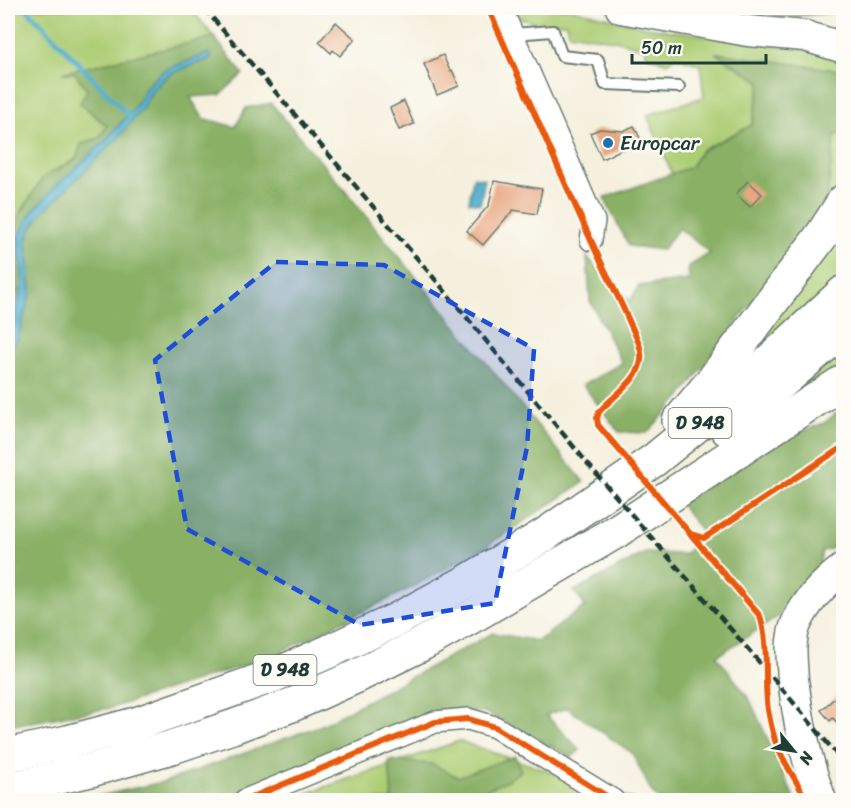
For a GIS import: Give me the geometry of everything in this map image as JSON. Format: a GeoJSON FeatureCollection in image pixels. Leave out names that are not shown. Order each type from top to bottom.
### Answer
{"type":"FeatureCollection","features":[{"type":"Feature","properties":{"kind":"highway"},"geometry":{"type":"LineString","coordinates":[[543,536],[642,456],[683,417],[714,380],[822,235],[843,201]]}},
{"type":"Feature","properties":{"kind":"highway","name":"D 948"},"geometry":{"type":"LineString","coordinates":[[8,755],[136,724],[276,675],[398,619],[471,580],[543,536],[654,460],[723,404],[843,292]]}},
{"type":"Feature","properties":{"kind":"highway","name":"D 948"},"geometry":{"type":"LineString","coordinates":[[8,789],[91,770],[232,727],[294,704],[422,644],[534,580],[686,466],[843,329]]}},
{"type":"Feature","properties":{"kind":"highway"},"geometry":{"type":"LineString","coordinates":[[534,580],[617,531],[843,381]]}},
{"type":"Feature","properties":{"kind":"main road"},"geometry":{"type":"LineString","coordinates":[[621,8],[748,31],[805,36],[843,31]]}},
{"type":"Feature","properties":{"kind":"main road"},"geometry":{"type":"LineString","coordinates":[[805,36],[843,48]]}},
{"type":"Feature","properties":{"kind":"main road"},"geometry":{"type":"LineString","coordinates":[[821,801],[801,734],[793,673],[792,643],[796,625],[810,602],[826,582],[843,568]]}},
{"type":"Feature","properties":{"kind":"street"},"geometry":{"type":"LineString","coordinates":[[501,8],[594,221],[591,240]]}},
{"type":"Feature","properties":{"kind":"street"},"geometry":{"type":"LineString","coordinates":[[245,801],[435,722],[468,719],[495,728],[613,801]]}},
{"type":"Feature","properties":{"kind":"lane"},"geometry":{"type":"LineString","coordinates":[[513,34],[553,31],[562,56],[598,60],[605,84],[679,87]]}},
{"type":"Feature","properties":{"kind":"highlighted area"},"geometry":{"type":"Polygon","coordinates":[[[276,262],[384,265],[534,349],[527,447],[495,603],[360,625],[187,529],[155,360],[276,262]]]}},
{"type":"Feature","properties":{"kind":"green space"},"geometry":{"type":"Polygon","coordinates":[[[8,8],[190,8],[214,37],[76,159],[13,224],[17,292],[8,305],[8,8]]]}},
{"type":"Feature","properties":{"kind":"green space"},"geometry":{"type":"Polygon","coordinates":[[[509,8],[569,8],[646,27],[843,55],[843,71],[717,53],[761,82],[752,125],[701,150],[691,167],[672,174],[647,115],[704,97],[700,65],[676,57],[667,63],[646,55],[646,49],[620,41],[569,33],[566,23],[527,20],[514,14],[509,8]]]}},
{"type":"Feature","properties":{"kind":"green space"},"geometry":{"type":"Polygon","coordinates":[[[698,8],[843,8],[844,11],[782,18],[698,8]]]}},
{"type":"Feature","properties":{"kind":"green space"},"geometry":{"type":"Polygon","coordinates":[[[214,37],[243,74],[220,95],[190,97],[203,118],[235,127],[246,108],[271,103],[584,482],[485,547],[405,591],[270,657],[111,708],[8,726],[8,305],[17,292],[13,225],[43,177],[76,159],[81,144],[99,138],[107,126],[80,103],[87,90],[75,73],[62,73],[214,37]]]}},
{"type":"Feature","properties":{"kind":"green space"},"geometry":{"type":"Polygon","coordinates":[[[715,53],[843,71],[843,133],[835,135],[826,204],[682,395],[647,433],[619,432],[583,385],[622,363],[590,301],[587,257],[630,301],[639,286],[689,280],[688,267],[710,253],[679,228],[662,250],[629,246],[604,198],[691,167],[701,151],[752,125],[761,82],[715,53]]]}},
{"type":"Feature","properties":{"kind":"green space"},"geometry":{"type":"Polygon","coordinates":[[[843,133],[843,177],[826,204],[835,135],[843,133]]]}},
{"type":"Feature","properties":{"kind":"green space"},"geometry":{"type":"Polygon","coordinates":[[[843,220],[843,280],[707,404],[843,220]]]}},
{"type":"Feature","properties":{"kind":"green space"},"geometry":{"type":"Polygon","coordinates":[[[843,344],[843,371],[744,435],[843,344]]]}},
{"type":"Feature","properties":{"kind":"green space"},"geometry":{"type":"Polygon","coordinates":[[[843,408],[843,546],[822,551],[818,573],[784,613],[717,656],[750,700],[795,800],[659,800],[651,791],[632,753],[567,708],[546,715],[580,750],[572,757],[484,712],[426,716],[336,755],[233,795],[208,800],[81,800],[167,781],[322,725],[493,633],[538,641],[585,606],[574,591],[645,553],[686,554],[701,530],[680,504],[779,440],[824,423],[843,408]]]}},
{"type":"Feature","properties":{"kind":"green space"},"geometry":{"type":"Polygon","coordinates":[[[459,741],[636,800],[287,800],[459,741]]]}},
{"type":"Feature","properties":{"kind":"green space"},"geometry":{"type":"Polygon","coordinates":[[[515,756],[521,771],[506,781],[464,800],[392,800],[389,760],[432,764],[458,777],[515,756]]]}},
{"type":"Feature","properties":{"kind":"water"},"geometry":{"type":"Polygon","coordinates":[[[209,53],[212,58],[170,74],[153,90],[142,109],[119,137],[43,212],[32,227],[27,240],[31,292],[18,339],[8,353],[8,339],[23,283],[18,238],[30,214],[57,185],[105,141],[137,104],[146,87],[164,70],[209,53]]]}},
{"type":"Feature","properties":{"kind":"water"},"geometry":{"type":"Polygon","coordinates":[[[473,177],[485,179],[480,204],[469,202],[473,177]]]}},
{"type":"Feature","properties":{"kind":"building"},"geometry":{"type":"Polygon","coordinates":[[[336,22],[355,39],[340,56],[333,50],[331,53],[319,42],[336,22]]]}},
{"type":"Feature","properties":{"kind":"building"},"geometry":{"type":"Polygon","coordinates":[[[443,55],[459,86],[437,95],[424,64],[443,55]]]}},
{"type":"Feature","properties":{"kind":"building"},"geometry":{"type":"Polygon","coordinates":[[[404,101],[414,124],[399,130],[390,108],[404,101]]]}},
{"type":"Feature","properties":{"kind":"building","name":"Europcar"},"geometry":{"type":"Polygon","coordinates":[[[634,126],[641,140],[602,159],[590,133],[600,129],[623,131],[634,126]]]}},
{"type":"Feature","properties":{"kind":"building"},"geometry":{"type":"Polygon","coordinates":[[[494,181],[542,189],[537,214],[513,210],[483,245],[467,231],[489,205],[494,181]]]}},
{"type":"Feature","properties":{"kind":"building"},"geometry":{"type":"Polygon","coordinates":[[[748,181],[762,194],[750,207],[736,194],[748,181]]]}},
{"type":"Feature","properties":{"kind":"building"},"geometry":{"type":"Polygon","coordinates":[[[843,691],[843,730],[833,718],[830,721],[821,710],[843,691]]]}},
{"type":"Feature","properties":{"kind":"waterway"},"geometry":{"type":"LineString","coordinates":[[26,8],[128,115]]}},
{"type":"Feature","properties":{"kind":"railway"},"geometry":{"type":"LineString","coordinates":[[204,8],[439,284],[593,470],[844,763]]}},
{"type":"Feature","properties":{"kind":"cycle path"},"geometry":{"type":"LineString","coordinates":[[488,8],[639,345],[641,355],[639,368],[630,382],[599,412],[598,425],[760,616],[765,639],[767,698],[772,728],[780,753],[806,800]]}},
{"type":"Feature","properties":{"kind":"cycle path"},"geometry":{"type":"LineString","coordinates":[[690,534],[704,538],[844,446]]}},
{"type":"Feature","properties":{"kind":"cycle path"},"geometry":{"type":"LineString","coordinates":[[245,800],[435,722],[468,719],[495,727],[613,800]]}},
{"type":"Feature","properties":{"kind":"place","name":"Europcar"},"geometry":{"type":"Point","coordinates":[608,143]}}]}
